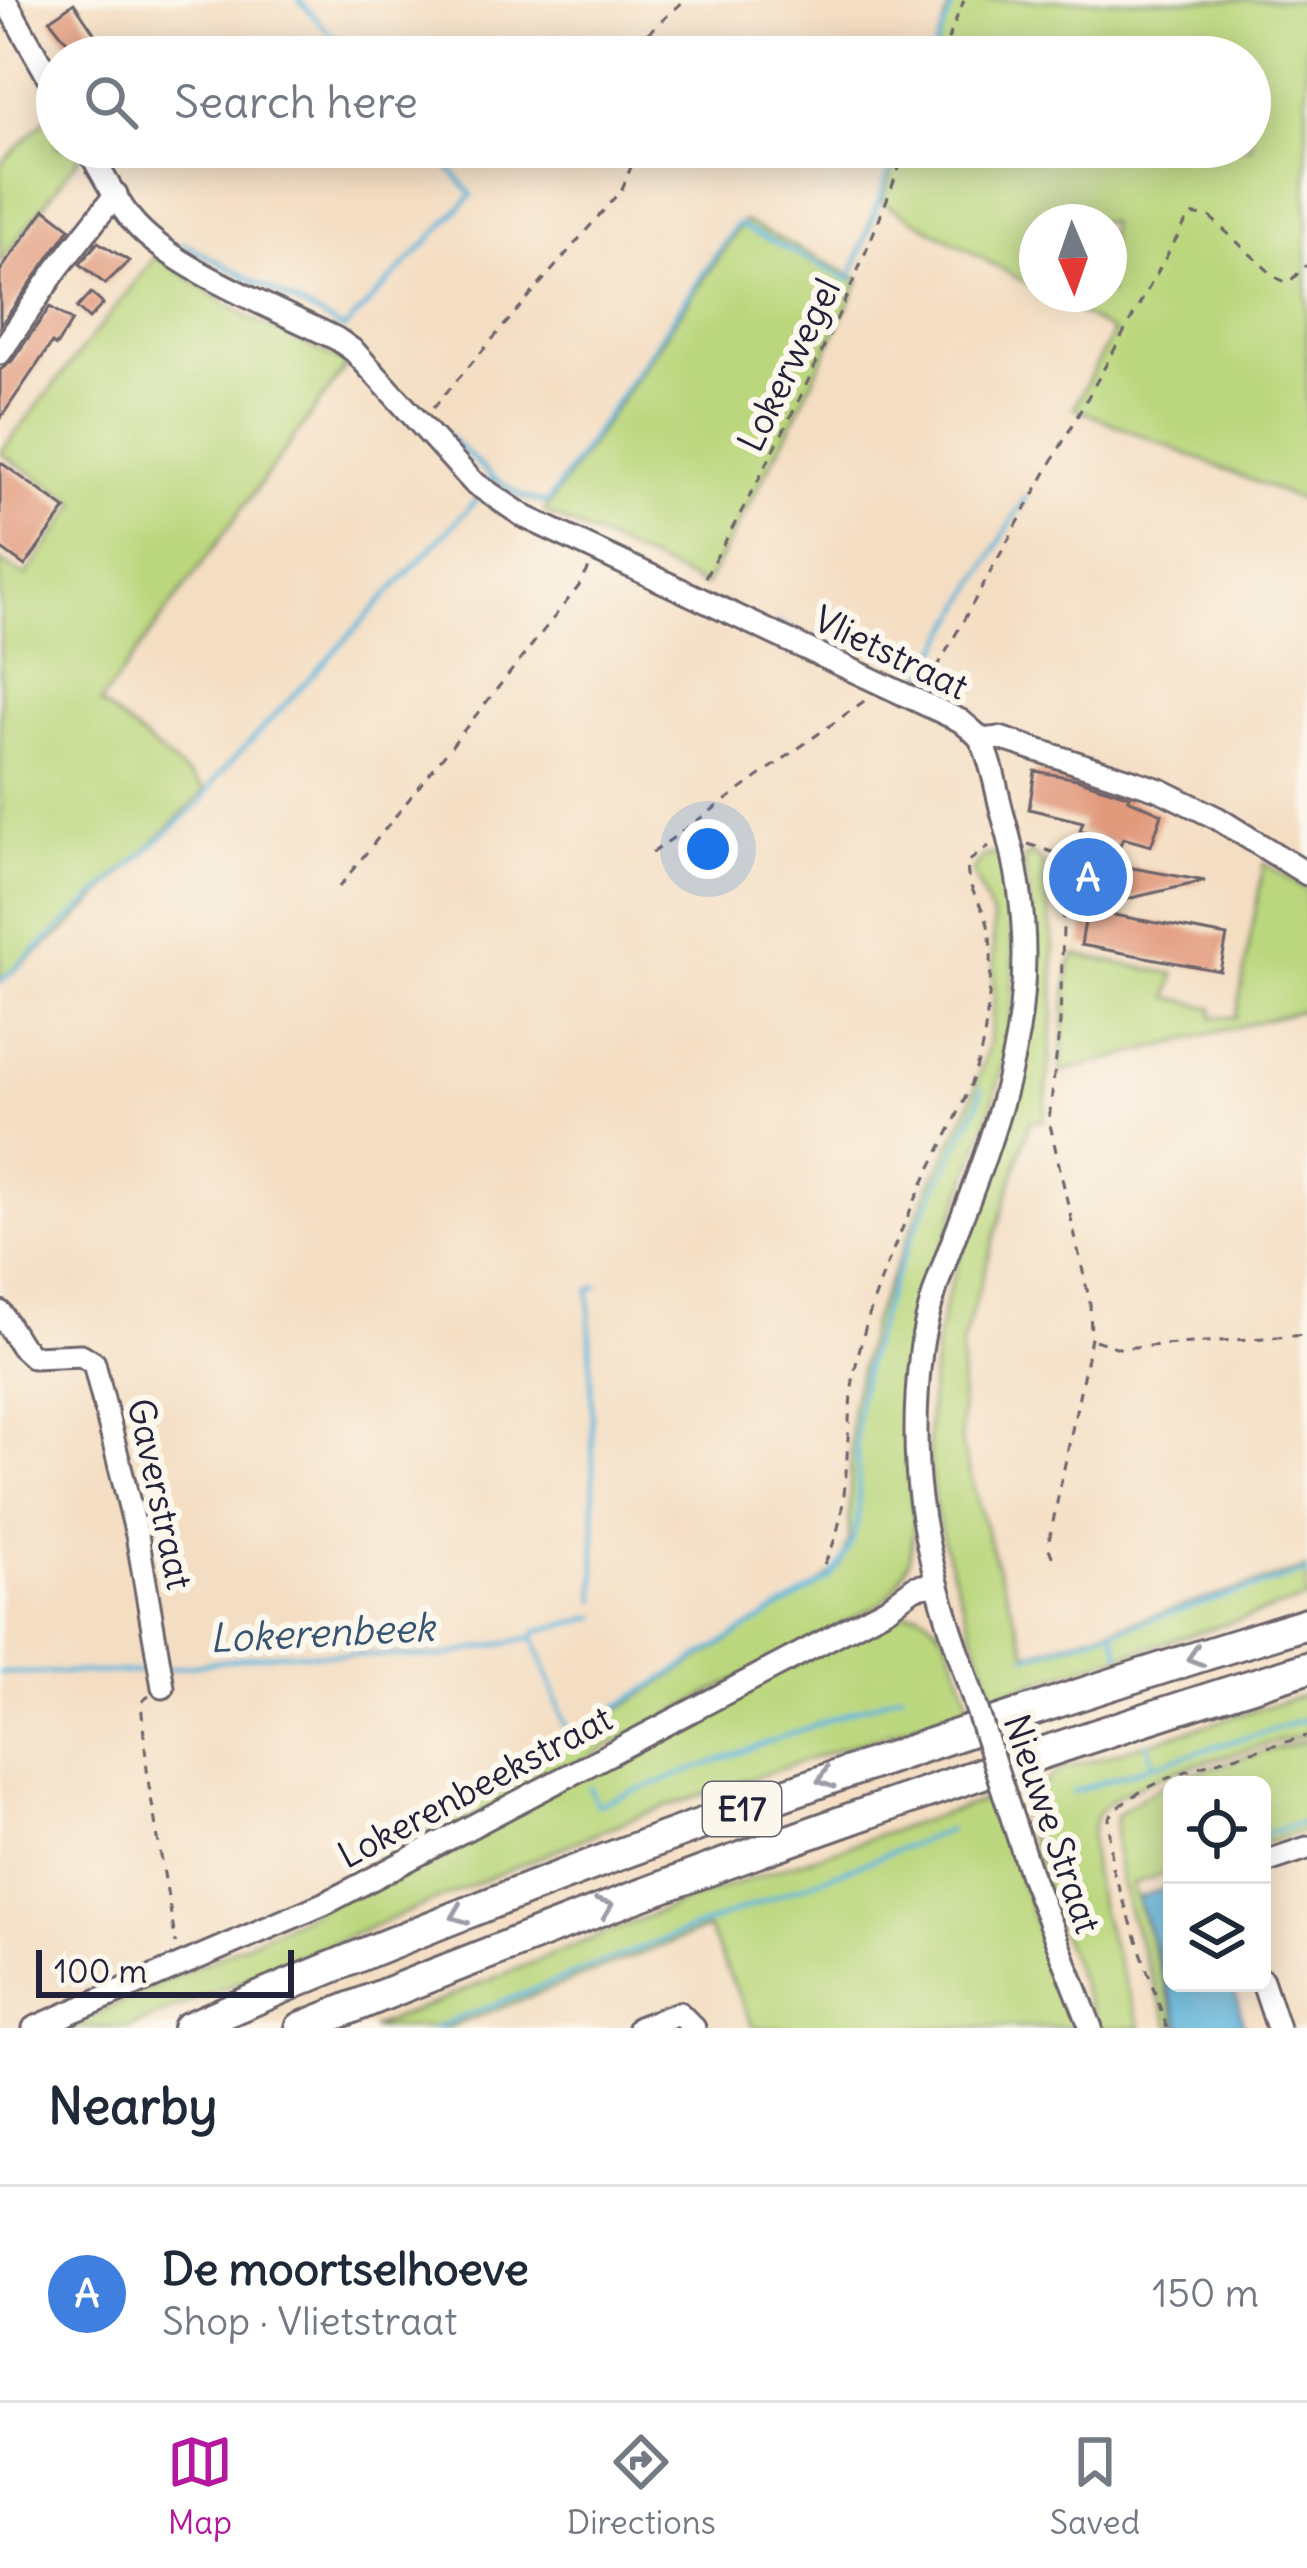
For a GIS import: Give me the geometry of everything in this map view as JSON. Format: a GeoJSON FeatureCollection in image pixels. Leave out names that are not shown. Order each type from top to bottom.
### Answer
{"type":"FeatureCollection","features":[{"type":"Feature","properties":{"kind":"highway","name":"E17"},"geometry":{"type":"LineString","coordinates":[[188,2028],[513,1893],[769,1799],[1063,1698],[1307,1623]]}},
{"type":"Feature","properties":{"kind":"highway","name":"E17"},"geometry":{"type":"LineString","coordinates":[[301,2028],[525,1936],[782,1840],[1077,1739],[1307,1668]]}},
{"type":"Feature","properties":{"kind":"street"},"geometry":{"type":"LineString","coordinates":[[5,0],[36,55]]}},
{"type":"Feature","properties":{"kind":"street","name":"Vlietstraat"},"geometry":{"type":"LineString","coordinates":[[101,168],[131,220],[158,245],[354,351],[473,482],[495,498],[525,517],[961,721],[981,740],[1019,884],[1024,924],[1023,1016],[1007,1096],[945,1263],[922,1347],[914,1456],[918,1502],[954,1639]]}},
{"type":"Feature","properties":{"kind":"street"},"geometry":{"type":"LineString","coordinates":[[0,353],[116,194]]}},
{"type":"Feature","properties":{"kind":"street"},"geometry":{"type":"LineString","coordinates":[[981,740],[1000,738],[1160,790],[1217,818],[1307,874]]}},
{"type":"Feature","properties":{"kind":"street","name":"Gaverstraat"},"geometry":{"type":"LineString","coordinates":[[0,1312],[33,1357],[81,1355],[94,1363],[137,1535],[163,1675]]}},
{"type":"Feature","properties":{"kind":"street","name":"Lokerenbeekstraat"},"geometry":{"type":"LineString","coordinates":[[34,2028],[328,1902],[887,1608],[915,1586],[936,1584]]}},
{"type":"Feature","properties":{"kind":"street","name":"Nieuwe Straat"},"geometry":{"type":"LineString","coordinates":[[954,1639],[1030,1874],[1091,2028]]}},
{"type":"Feature","properties":{"kind":"street"},"geometry":{"type":"LineString","coordinates":[[1271,1860],[1307,1847]]}},
{"type":"Feature","properties":{"kind":"street"},"geometry":{"type":"LineString","coordinates":[[1266,1992],[1278,2028]]}},
{"type":"Feature","properties":{"kind":"street"},"geometry":{"type":"LineString","coordinates":[[639,2028],[679,2013],[694,2028]]}},
{"type":"Feature","properties":{"kind":"path"},"geometry":{"type":"LineString","coordinates":[[645,36],[685,0]]}},
{"type":"Feature","properties":{"kind":"path"},"geometry":{"type":"LineString","coordinates":[[949,36],[964,0]]}},
{"type":"Feature","properties":{"kind":"path"},"geometry":{"type":"LineString","coordinates":[[418,422],[622,189],[631,168]]}},
{"type":"Feature","properties":{"kind":"path","name":"Lokerwegel"},"geometry":{"type":"LineString","coordinates":[[695,594],[801,398],[861,270],[899,168]]}},
{"type":"Feature","properties":{"kind":"path"},"geometry":{"type":"LineString","coordinates":[[919,701],[1190,214],[1210,217],[1275,278],[1288,283],[1307,265]]}},
{"type":"Feature","properties":{"kind":"path"},"geometry":{"type":"LineString","coordinates":[[339,887],[579,586],[597,550]]}},
{"type":"Feature","properties":{"kind":"path"},"geometry":{"type":"LineString","coordinates":[[652,853],[866,702],[876,681]]}},
{"type":"Feature","properties":{"kind":"path"},"geometry":{"type":"LineString","coordinates":[[1091,1339],[1119,1348],[1307,1335]]}},
{"type":"Feature","properties":{"kind":"path"},"geometry":{"type":"LineString","coordinates":[[163,1675],[141,1702],[154,1821],[181,1963]]}},
{"type":"Feature","properties":{"kind":"path"},"geometry":{"type":"LineString","coordinates":[[1167,2028],[1112,1867],[1108,1818],[1132,1794],[1169,1778],[1307,1736]]}},
{"type":"Feature","properties":{"kind":"green space"},"geometry":{"type":"Polygon","coordinates":[[[952,0],[1307,0],[1307,503],[1074,408],[1113,332],[1077,312],[1127,312],[1127,204],[1019,204],[1019,279],[882,202],[894,168],[1271,168],[1271,36],[939,36],[952,0]]]}},
{"type":"Feature","properties":{"kind":"green space"},"geometry":{"type":"Polygon","coordinates":[[[36,129],[36,168],[72,168],[0,263],[0,165],[36,129]]]}},
{"type":"Feature","properties":{"kind":"green space"},"geometry":{"type":"Polygon","coordinates":[[[744,221],[860,280],[789,430],[705,586],[544,512],[744,221]]]}},
{"type":"Feature","properties":{"kind":"green space"},"geometry":{"type":"Polygon","coordinates":[[[156,256],[247,317],[348,364],[100,703],[206,790],[68,928],[0,982],[0,561],[26,576],[78,503],[0,453],[156,256]]]}},
{"type":"Feature","properties":{"kind":"green space"},"geometry":{"type":"Polygon","coordinates":[[[1031,853],[1043,863],[1054,949],[1054,1014],[1044,1121],[1030,1121],[962,1345],[961,1443],[1028,1654],[1307,1568],[1307,1599],[993,1695],[940,1527],[930,1468],[929,1424],[944,1307],[1002,1144],[1023,1064],[1030,1024],[1033,943],[1023,860],[1031,853]]]}},
{"type":"Feature","properties":{"kind":"green space"},"geometry":{"type":"Polygon","coordinates":[[[983,856],[1002,857],[1012,931],[1009,1031],[993,1101],[933,1278],[910,1368],[905,1440],[913,1538],[898,1583],[881,1603],[346,1885],[345,1880],[840,1567],[849,1540],[852,1405],[871,1324],[967,1112],[988,1047],[994,1001],[993,919],[972,871],[983,856]]]}},
{"type":"Feature","properties":{"kind":"green space"},"geometry":{"type":"Polygon","coordinates":[[[1264,863],[1307,891],[1307,1009],[1060,1072],[1069,965],[1076,955],[1175,974],[1169,997],[1213,1008],[1213,1017],[1236,1017],[1264,863]]]}},
{"type":"Feature","properties":{"kind":"green space"},"geometry":{"type":"Polygon","coordinates":[[[919,1612],[947,1641],[970,1706],[638,1816],[129,2028],[66,2028],[294,1921],[890,1614],[919,1612]]]}},
{"type":"Feature","properties":{"kind":"green space"},"geometry":{"type":"Polygon","coordinates":[[[1307,1694],[1307,1734],[1159,1777],[1109,1802],[1097,1816],[1092,1862],[1097,1891],[1142,2028],[1099,2028],[1051,1908],[1023,1815],[1025,1803],[1057,1771],[1307,1694]]]}},
{"type":"Feature","properties":{"kind":"green space"},"geometry":{"type":"Polygon","coordinates":[[[1307,1740],[1307,1830],[1271,1841],[1271,1776],[1188,1776],[1307,1740]]]}},
{"type":"Feature","properties":{"kind":"green space"},"geometry":{"type":"Polygon","coordinates":[[[1163,1786],[1163,1874],[1132,1884],[1163,1992],[1167,1992],[1179,2028],[1171,2028],[1142,1951],[1125,1897],[1116,1843],[1116,1816],[1163,1786]]]}},
{"type":"Feature","properties":{"kind":"green space"},"geometry":{"type":"Polygon","coordinates":[[[996,1796],[1039,1937],[1079,2028],[754,2028],[708,1928],[447,2028],[371,2028],[690,1899],[996,1796]]]}},
{"type":"Feature","properties":{"kind":"water"},"geometry":{"type":"Polygon","coordinates":[[[1163,1889],[1163,1972],[1138,1898],[1163,1889]]]}},
{"type":"Feature","properties":{"kind":"water"},"geometry":{"type":"Polygon","coordinates":[[[1170,1992],[1235,1992],[1244,2028],[1182,2028],[1170,1992]]]}},
{"type":"Feature","properties":{"kind":"building"},"geometry":{"type":"Polygon","coordinates":[[[74,3],[95,34],[63,36],[50,20],[74,3]]]}},
{"type":"Feature","properties":{"kind":"building"},"geometry":{"type":"Polygon","coordinates":[[[45,209],[70,228],[0,326],[0,271],[45,209]]]}},
{"type":"Feature","properties":{"kind":"building"},"geometry":{"type":"Polygon","coordinates":[[[98,242],[129,261],[105,284],[80,264],[98,242]]]}},
{"type":"Feature","properties":{"kind":"building"},"geometry":{"type":"Polygon","coordinates":[[[91,293],[103,304],[89,319],[77,308],[91,293]]]}},
{"type":"Feature","properties":{"kind":"building"},"geometry":{"type":"Polygon","coordinates":[[[50,307],[72,321],[0,419],[0,370],[12,361],[50,307]]]}},
{"type":"Feature","properties":{"kind":"building"},"geometry":{"type":"Polygon","coordinates":[[[0,462],[66,509],[25,566],[0,548],[0,462]]]}},
{"type":"Feature","properties":{"kind":"building"},"geometry":{"type":"Polygon","coordinates":[[[1035,771],[1130,796],[1128,799],[1162,814],[1151,846],[1123,838],[1120,845],[1080,830],[1083,822],[1029,809],[1035,771]]]}},
{"type":"Feature","properties":{"kind":"building"},"geometry":{"type":"Polygon","coordinates":[[[1088,860],[1205,881],[1079,910],[1088,860]]]}},
{"type":"Feature","properties":{"kind":"building"},"geometry":{"type":"Polygon","coordinates":[[[1087,910],[1227,936],[1220,971],[1081,945],[1087,910]]]}},
{"type":"Feature","properties":{"kind":"waterway"},"geometry":{"type":"LineString","coordinates":[[299,0],[332,36]]}},
{"type":"Feature","properties":{"kind":"waterway"},"geometry":{"type":"LineString","coordinates":[[940,36],[955,0]]}},
{"type":"Feature","properties":{"kind":"waterway"},"geometry":{"type":"LineString","coordinates":[[183,243],[344,329],[472,195],[450,168]]}},
{"type":"Feature","properties":{"kind":"waterway"},"geometry":{"type":"LineString","coordinates":[[490,483],[494,478],[522,497],[547,503],[737,224],[850,280],[890,168]]}},
{"type":"Feature","properties":{"kind":"waterway"},"geometry":{"type":"LineString","coordinates":[[431,420],[493,478]]}},
{"type":"Feature","properties":{"kind":"waterway"},"geometry":{"type":"LineString","coordinates":[[866,664],[919,684],[1026,496]]}},
{"type":"Feature","properties":{"kind":"waterway"},"geometry":{"type":"LineString","coordinates":[[0,982],[201,802],[216,778],[477,499]]}},
{"type":"Feature","properties":{"kind":"waterway"},"geometry":{"type":"LineString","coordinates":[[777,623],[854,659]]}},
{"type":"Feature","properties":{"kind":"waterway"},"geometry":{"type":"LineString","coordinates":[[569,1736],[830,1578],[844,1558],[857,1521],[857,1421],[873,1341],[909,1244],[978,1105],[981,1088]]}},
{"type":"Feature","properties":{"kind":"waterway"},"geometry":{"type":"LineString","coordinates":[[596,1601],[589,1290],[597,1286]]}},
{"type":"Feature","properties":{"kind":"waterway"},"geometry":{"type":"LineString","coordinates":[[1027,1656],[1307,1572]]}},
{"type":"Feature","properties":{"kind":"waterway"},"geometry":{"type":"LineString","coordinates":[[535,1636],[537,1631],[597,1617]]}},
{"type":"Feature","properties":{"kind":"waterway","name":"Lokerenbeek"},"geometry":{"type":"LineString","coordinates":[[1114,1633],[1121,1654]]}},
{"type":"Feature","properties":{"kind":"waterway","name":"Lokerenbeek"},"geometry":{"type":"LineString","coordinates":[[167,1669],[280,1653],[439,1657],[534,1637],[571,1741]]}},
{"type":"Feature","properties":{"kind":"waterway","name":"Lokerenbeek"},"geometry":{"type":"LineString","coordinates":[[0,1673],[150,1672]]}},
{"type":"Feature","properties":{"kind":"waterway","name":"Lokerenbeek"},"geometry":{"type":"LineString","coordinates":[[590,1788],[597,1805],[902,1693]]}},
{"type":"Feature","properties":{"kind":"waterway","name":"Lokerenbeek"},"geometry":{"type":"LineString","coordinates":[[1147,1743],[1154,1765],[1307,1719]]}},
{"type":"Feature","properties":{"kind":"waterway"},"geometry":{"type":"LineString","coordinates":[[1073,1792],[1153,1765]]}},
{"type":"Feature","properties":{"kind":"waterway"},"geometry":{"type":"LineString","coordinates":[[1271,1832],[1307,1821]]}},
{"type":"Feature","properties":{"kind":"waterway"},"geometry":{"type":"LineString","coordinates":[[433,2028],[949,1830]]}},
{"type":"Feature","properties":{"kind":"place","name":"De moortselhoeve"},"geometry":{"type":"Point","coordinates":[1088,877]}}]}
